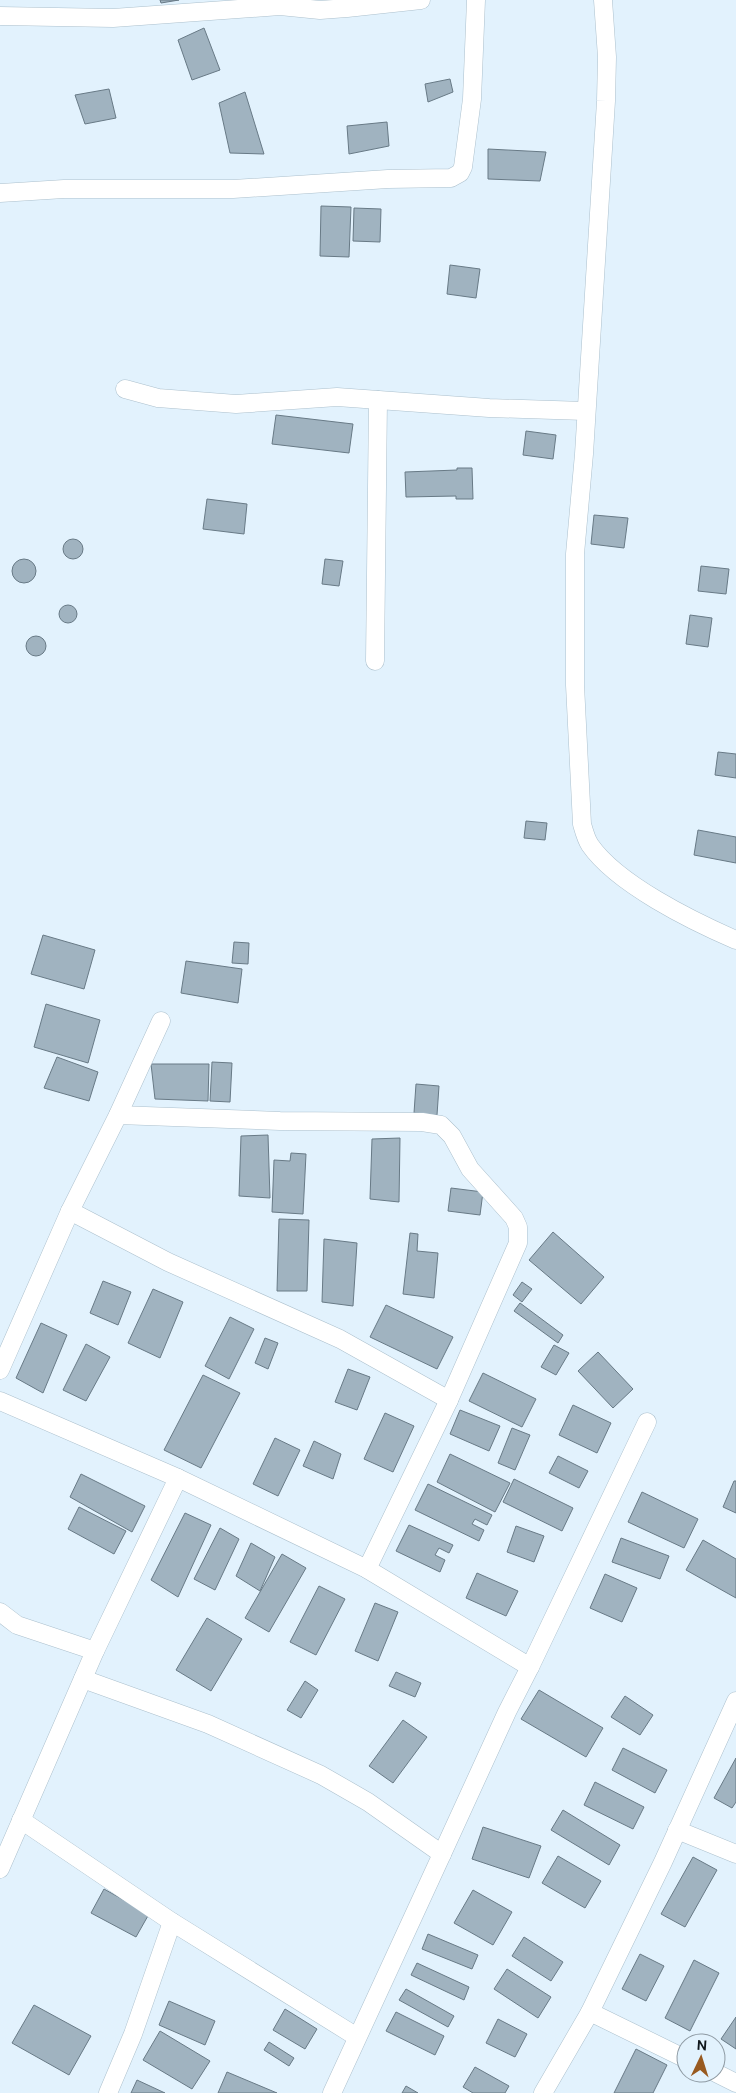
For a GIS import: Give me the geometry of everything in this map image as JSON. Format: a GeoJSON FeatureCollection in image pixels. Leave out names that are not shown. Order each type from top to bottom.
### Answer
{"type":"FeatureCollection","features":[{"type":"Feature","properties":{"kind":"street"},"geometry":{"type":"LineString","coordinates":[[0,16],[113,18],[280,6],[320,10],[420,0]]}},
{"type":"Feature","properties":{"kind":"street"},"geometry":{"type":"LineString","coordinates":[[0,193],[64,189],[233,189],[388,179],[451,178],[460,174],[464,167],[472,99],[476,0]]}},
{"type":"Feature","properties":{"kind":"street"},"geometry":{"type":"LineString","coordinates":[[603,0],[607,57],[606,101],[584,454],[575,554],[575,685],[582,824],[588,843],[600,859],[640,891],[736,940]]}},
{"type":"Feature","properties":{"kind":"street"},"geometry":{"type":"LineString","coordinates":[[125,388],[158,398],[236,404],[338,397],[489,408],[586,410]]}},
{"type":"Feature","properties":{"kind":"street"},"geometry":{"type":"LineString","coordinates":[[375,661],[378,400]]}},
{"type":"Feature","properties":{"kind":"street"},"geometry":{"type":"LineString","coordinates":[[0,1370],[70,1211],[118,1115],[161,1021]]}},
{"type":"Feature","properties":{"kind":"street"},"geometry":{"type":"LineString","coordinates":[[118,1115],[280,1121],[422,1122],[441,1125],[452,1136],[470,1169],[514,1218],[518,1226],[518,1243],[449,1400],[367,1569]]}},
{"type":"Feature","properties":{"kind":"street"},"geometry":{"type":"LineString","coordinates":[[70,1211],[184,1270],[340,1339],[449,1400]]}},
{"type":"Feature","properties":{"kind":"street"},"geometry":{"type":"LineString","coordinates":[[0,1401],[178,1478],[367,1569],[530,1667]]}},
{"type":"Feature","properties":{"kind":"street"},"geometry":{"type":"LineString","coordinates":[[332,2093],[507,1712],[646,1422]]}},
{"type":"Feature","properties":{"kind":"street"},"geometry":{"type":"LineString","coordinates":[[0,1869],[95,1651],[178,1478]]}},
{"type":"Feature","properties":{"kind":"street"},"geometry":{"type":"LineString","coordinates":[[0,1612],[17,1625],[95,1651]]}},
{"type":"Feature","properties":{"kind":"street"},"geometry":{"type":"LineString","coordinates":[[83,1679],[208,1724],[321,1775],[368,1802],[442,1854]]}},
{"type":"Feature","properties":{"kind":"street"},"geometry":{"type":"LineString","coordinates":[[543,2093],[590,2012],[677,1830],[736,1700]]}},
{"type":"Feature","properties":{"kind":"street"},"geometry":{"type":"LineString","coordinates":[[21,1820],[172,1922],[357,2037]]}},
{"type":"Feature","properties":{"kind":"street"},"geometry":{"type":"LineString","coordinates":[[677,1830],[736,1854]]}},
{"type":"Feature","properties":{"kind":"street"},"geometry":{"type":"LineString","coordinates":[[108,2093],[133,2034],[172,1922]]}},
{"type":"Feature","properties":{"kind":"street"},"geometry":{"type":"LineString","coordinates":[[590,2012],[676,2054]]}},
{"type":"Feature","properties":{"kind":"building"},"geometry":{"type":"Polygon","coordinates":[[[160,0],[179,0],[161,3],[160,0]]]}},
{"type":"Feature","properties":{"kind":"building"},"geometry":{"type":"Polygon","coordinates":[[[204,28],[220,70],[192,80],[178,40],[204,28]]]}},
{"type":"Feature","properties":{"kind":"building"},"geometry":{"type":"Polygon","coordinates":[[[450,79],[453,92],[428,102],[425,84],[450,79]]]}},
{"type":"Feature","properties":{"kind":"building"},"geometry":{"type":"Polygon","coordinates":[[[109,89],[116,118],[85,124],[75,95],[109,89]]]}},
{"type":"Feature","properties":{"kind":"building"},"geometry":{"type":"Polygon","coordinates":[[[245,92],[264,154],[230,153],[219,103],[245,92]]]}},
{"type":"Feature","properties":{"kind":"building"},"geometry":{"type":"Polygon","coordinates":[[[387,122],[389,146],[349,154],[347,126],[387,122]]]}},
{"type":"Feature","properties":{"kind":"building"},"geometry":{"type":"Polygon","coordinates":[[[488,149],[546,152],[540,181],[488,179],[488,149]]]}},
{"type":"Feature","properties":{"kind":"building"},"geometry":{"type":"Polygon","coordinates":[[[321,206],[351,207],[349,257],[320,256],[321,206]]]}},
{"type":"Feature","properties":{"kind":"building"},"geometry":{"type":"Polygon","coordinates":[[[354,208],[381,209],[380,242],[353,241],[354,208]]]}},
{"type":"Feature","properties":{"kind":"building"},"geometry":{"type":"Polygon","coordinates":[[[450,265],[480,269],[476,298],[447,294],[450,265]]]}},
{"type":"Feature","properties":{"kind":"building"},"geometry":{"type":"Polygon","coordinates":[[[276,415],[353,424],[349,453],[272,444],[276,415]]]}},
{"type":"Feature","properties":{"kind":"building"},"geometry":{"type":"Polygon","coordinates":[[[526,431],[556,435],[553,459],[523,455],[526,431]]]}},
{"type":"Feature","properties":{"kind":"building"},"geometry":{"type":"Polygon","coordinates":[[[457,468],[472,468],[473,499],[456,499],[456,496],[406,497],[405,472],[457,470],[457,468]]]}},
{"type":"Feature","properties":{"kind":"building"},"geometry":{"type":"Polygon","coordinates":[[[207,499],[247,504],[244,534],[203,529],[207,499]]]}},
{"type":"Feature","properties":{"kind":"building"},"geometry":{"type":"Polygon","coordinates":[[[594,515],[628,518],[624,548],[591,544],[594,515]]]}},
{"type":"Feature","properties":{"kind":"building"},"geometry":{"type":"Polygon","coordinates":[[[69,539],[77,539],[83,545],[83,553],[77,559],[69,559],[63,553],[63,545],[69,539]]]}},
{"type":"Feature","properties":{"kind":"building"},"geometry":{"type":"Polygon","coordinates":[[[24,559],[32,563],[36,571],[32,579],[24,583],[16,579],[12,571],[16,563],[24,559]]]}},
{"type":"Feature","properties":{"kind":"building"},"geometry":{"type":"Polygon","coordinates":[[[325,559],[343,561],[339,586],[322,584],[325,559]]]}},
{"type":"Feature","properties":{"kind":"building"},"geometry":{"type":"Polygon","coordinates":[[[701,566],[729,569],[726,594],[698,591],[701,566]]]}},
{"type":"Feature","properties":{"kind":"building"},"geometry":{"type":"Polygon","coordinates":[[[68,605],[74,608],[77,614],[74,620],[68,623],[62,620],[59,614],[62,608],[68,605]]]}},
{"type":"Feature","properties":{"kind":"building"},"geometry":{"type":"Polygon","coordinates":[[[690,615],[712,618],[708,647],[686,644],[690,615]]]}},
{"type":"Feature","properties":{"kind":"building"},"geometry":{"type":"Polygon","coordinates":[[[32,636],[40,636],[46,642],[46,650],[40,656],[32,656],[26,650],[26,642],[32,636]]]}},
{"type":"Feature","properties":{"kind":"building"},"geometry":{"type":"Polygon","coordinates":[[[718,752],[736,754],[736,778],[715,775],[718,752]]]}},
{"type":"Feature","properties":{"kind":"building"},"geometry":{"type":"Polygon","coordinates":[[[526,821],[547,823],[545,840],[524,838],[526,821]]]}},
{"type":"Feature","properties":{"kind":"building"},"geometry":{"type":"Polygon","coordinates":[[[698,830],[736,837],[736,863],[694,855],[698,830]]]}},
{"type":"Feature","properties":{"kind":"building"},"geometry":{"type":"Polygon","coordinates":[[[43,935],[95,950],[84,989],[31,974],[43,935]]]}},
{"type":"Feature","properties":{"kind":"building"},"geometry":{"type":"Polygon","coordinates":[[[234,942],[249,943],[248,964],[232,963],[234,942]]]}},
{"type":"Feature","properties":{"kind":"building"},"geometry":{"type":"Polygon","coordinates":[[[186,961],[242,969],[238,1003],[181,993],[186,961]]]}},
{"type":"Feature","properties":{"kind":"building"},"geometry":{"type":"Polygon","coordinates":[[[46,1004],[100,1020],[88,1063],[34,1047],[46,1004]]]}},
{"type":"Feature","properties":{"kind":"building"},"geometry":{"type":"Polygon","coordinates":[[[57,1057],[98,1072],[89,1101],[44,1088],[57,1057]]]}},
{"type":"Feature","properties":{"kind":"building"},"geometry":{"type":"Polygon","coordinates":[[[212,1062],[232,1063],[230,1102],[210,1101],[212,1062]]]}},
{"type":"Feature","properties":{"kind":"building"},"geometry":{"type":"Polygon","coordinates":[[[151,1064],[209,1064],[208,1101],[155,1099],[151,1064]]]}},
{"type":"Feature","properties":{"kind":"building"},"geometry":{"type":"Polygon","coordinates":[[[416,1084],[439,1086],[437,1115],[414,1113],[416,1084]]]}},
{"type":"Feature","properties":{"kind":"building"},"geometry":{"type":"Polygon","coordinates":[[[268,1135],[270,1198],[239,1196],[241,1136],[268,1135]]]}},
{"type":"Feature","properties":{"kind":"building"},"geometry":{"type":"Polygon","coordinates":[[[400,1138],[399,1202],[370,1199],[372,1139],[400,1138]]]}},
{"type":"Feature","properties":{"kind":"building"},"geometry":{"type":"Polygon","coordinates":[[[291,1153],[306,1154],[303,1214],[272,1212],[274,1160],[290,1161],[291,1153]]]}},
{"type":"Feature","properties":{"kind":"building"},"geometry":{"type":"Polygon","coordinates":[[[451,1188],[483,1192],[480,1215],[448,1211],[451,1188]]]}},
{"type":"Feature","properties":{"kind":"building"},"geometry":{"type":"Polygon","coordinates":[[[279,1219],[309,1220],[307,1291],[277,1291],[279,1219]]]}},
{"type":"Feature","properties":{"kind":"building"},"geometry":{"type":"Polygon","coordinates":[[[553,1232],[604,1277],[581,1304],[529,1260],[553,1232]]]}},
{"type":"Feature","properties":{"kind":"building"},"geometry":{"type":"Polygon","coordinates":[[[410,1233],[418,1234],[417,1251],[438,1253],[434,1298],[403,1294],[410,1233]]]}},
{"type":"Feature","properties":{"kind":"building"},"geometry":{"type":"Polygon","coordinates":[[[324,1239],[357,1243],[353,1306],[322,1302],[324,1239]]]}},
{"type":"Feature","properties":{"kind":"building"},"geometry":{"type":"Polygon","coordinates":[[[103,1281],[131,1292],[118,1325],[90,1313],[103,1281]]]}},
{"type":"Feature","properties":{"kind":"building"},"geometry":{"type":"Polygon","coordinates":[[[522,1282],[532,1289],[522,1302],[513,1295],[522,1282]]]}},
{"type":"Feature","properties":{"kind":"building"},"geometry":{"type":"Polygon","coordinates":[[[153,1289],[183,1302],[160,1358],[128,1343],[153,1289]]]}},
{"type":"Feature","properties":{"kind":"building"},"geometry":{"type":"Polygon","coordinates":[[[520,1303],[563,1335],[558,1343],[514,1311],[520,1303]]]}},
{"type":"Feature","properties":{"kind":"building"},"geometry":{"type":"Polygon","coordinates":[[[386,1305],[453,1337],[437,1369],[370,1337],[386,1305]]]}},
{"type":"Feature","properties":{"kind":"building"},"geometry":{"type":"Polygon","coordinates":[[[230,1317],[254,1329],[229,1379],[205,1366],[230,1317]]]}},
{"type":"Feature","properties":{"kind":"building"},"geometry":{"type":"Polygon","coordinates":[[[41,1323],[67,1335],[43,1393],[16,1378],[41,1323]]]}},
{"type":"Feature","properties":{"kind":"building"},"geometry":{"type":"Polygon","coordinates":[[[265,1338],[278,1343],[268,1369],[255,1363],[265,1338]]]}},
{"type":"Feature","properties":{"kind":"building"},"geometry":{"type":"Polygon","coordinates":[[[86,1344],[110,1357],[86,1401],[63,1390],[86,1344]]]}},
{"type":"Feature","properties":{"kind":"building"},"geometry":{"type":"Polygon","coordinates":[[[554,1345],[569,1353],[556,1375],[541,1367],[554,1345]]]}},
{"type":"Feature","properties":{"kind":"building"},"geometry":{"type":"Polygon","coordinates":[[[598,1352],[633,1389],[613,1408],[578,1371],[598,1352]]]}},
{"type":"Feature","properties":{"kind":"building"},"geometry":{"type":"Polygon","coordinates":[[[348,1369],[370,1377],[357,1410],[335,1402],[348,1369]]]}},
{"type":"Feature","properties":{"kind":"building"},"geometry":{"type":"Polygon","coordinates":[[[483,1373],[536,1399],[522,1427],[469,1401],[483,1373]]]}},
{"type":"Feature","properties":{"kind":"building"},"geometry":{"type":"Polygon","coordinates":[[[203,1375],[240,1393],[201,1468],[164,1450],[203,1375]]]}},
{"type":"Feature","properties":{"kind":"building"},"geometry":{"type":"Polygon","coordinates":[[[573,1405],[611,1423],[597,1453],[559,1435],[573,1405]]]}},
{"type":"Feature","properties":{"kind":"building"},"geometry":{"type":"Polygon","coordinates":[[[460,1410],[500,1426],[489,1451],[450,1434],[460,1410]]]}},
{"type":"Feature","properties":{"kind":"building"},"geometry":{"type":"Polygon","coordinates":[[[385,1413],[414,1426],[393,1472],[364,1459],[385,1413]]]}},
{"type":"Feature","properties":{"kind":"building"},"geometry":{"type":"Polygon","coordinates":[[[512,1428],[530,1435],[515,1470],[498,1463],[512,1428]]]}},
{"type":"Feature","properties":{"kind":"building"},"geometry":{"type":"Polygon","coordinates":[[[275,1438],[300,1450],[278,1496],[253,1484],[275,1438]]]}},
{"type":"Feature","properties":{"kind":"building"},"geometry":{"type":"Polygon","coordinates":[[[314,1441],[341,1454],[333,1479],[303,1466],[314,1441]]]}},
{"type":"Feature","properties":{"kind":"building"},"geometry":{"type":"Polygon","coordinates":[[[450,1454],[510,1483],[495,1512],[437,1482],[450,1454]]]}},
{"type":"Feature","properties":{"kind":"building"},"geometry":{"type":"Polygon","coordinates":[[[558,1456],[588,1471],[579,1488],[549,1473],[558,1456]]]}},
{"type":"Feature","properties":{"kind":"building"},"geometry":{"type":"Polygon","coordinates":[[[81,1474],[145,1506],[132,1532],[70,1497],[81,1474]]]}},
{"type":"Feature","properties":{"kind":"building"},"geometry":{"type":"Polygon","coordinates":[[[514,1479],[573,1508],[562,1531],[503,1502],[514,1479]]]}},
{"type":"Feature","properties":{"kind":"building"},"geometry":{"type":"Polygon","coordinates":[[[734,1481],[736,1481],[736,1513],[723,1507],[734,1481]]]}},
{"type":"Feature","properties":{"kind":"building"},"geometry":{"type":"Polygon","coordinates":[[[428,1484],[492,1515],[487,1525],[475,1519],[472,1524],[484,1530],[479,1541],[415,1510],[428,1484]]]}},
{"type":"Feature","properties":{"kind":"building"},"geometry":{"type":"Polygon","coordinates":[[[642,1492],[698,1519],[684,1548],[628,1522],[642,1492]]]}},
{"type":"Feature","properties":{"kind":"building"},"geometry":{"type":"Polygon","coordinates":[[[79,1507],[126,1531],[114,1554],[68,1529],[79,1507]]]}},
{"type":"Feature","properties":{"kind":"building"},"geometry":{"type":"Polygon","coordinates":[[[185,1513],[211,1525],[178,1597],[151,1580],[185,1513]]]}},
{"type":"Feature","properties":{"kind":"building"},"geometry":{"type":"Polygon","coordinates":[[[409,1525],[453,1545],[449,1553],[439,1548],[435,1555],[445,1560],[440,1572],[396,1551],[409,1525]]]}},
{"type":"Feature","properties":{"kind":"building"},"geometry":{"type":"Polygon","coordinates":[[[516,1526],[544,1536],[534,1562],[507,1552],[516,1526]]]}},
{"type":"Feature","properties":{"kind":"building"},"geometry":{"type":"Polygon","coordinates":[[[220,1528],[239,1539],[215,1590],[194,1579],[220,1528]]]}},
{"type":"Feature","properties":{"kind":"building"},"geometry":{"type":"Polygon","coordinates":[[[621,1538],[669,1556],[660,1579],[612,1562],[621,1538]]]}},
{"type":"Feature","properties":{"kind":"building"},"geometry":{"type":"Polygon","coordinates":[[[703,1540],[736,1559],[736,1598],[686,1570],[703,1540]]]}},
{"type":"Feature","properties":{"kind":"building"},"geometry":{"type":"Polygon","coordinates":[[[251,1543],[275,1557],[260,1591],[236,1576],[251,1543]]]}},
{"type":"Feature","properties":{"kind":"building"},"geometry":{"type":"Polygon","coordinates":[[[282,1554],[306,1568],[269,1632],[245,1618],[282,1554]]]}},
{"type":"Feature","properties":{"kind":"building"},"geometry":{"type":"Polygon","coordinates":[[[477,1573],[518,1591],[506,1616],[466,1598],[477,1573]]]}},
{"type":"Feature","properties":{"kind":"building"},"geometry":{"type":"Polygon","coordinates":[[[605,1574],[637,1588],[622,1622],[590,1608],[605,1574]]]}},
{"type":"Feature","properties":{"kind":"building"},"geometry":{"type":"Polygon","coordinates":[[[319,1586],[345,1599],[316,1655],[290,1642],[319,1586]]]}},
{"type":"Feature","properties":{"kind":"building"},"geometry":{"type":"Polygon","coordinates":[[[375,1603],[398,1612],[378,1661],[355,1651],[375,1603]]]}},
{"type":"Feature","properties":{"kind":"building"},"geometry":{"type":"Polygon","coordinates":[[[207,1618],[242,1639],[211,1691],[176,1670],[207,1618]]]}},
{"type":"Feature","properties":{"kind":"building"},"geometry":{"type":"Polygon","coordinates":[[[396,1672],[421,1683],[415,1697],[389,1686],[396,1672]]]}},
{"type":"Feature","properties":{"kind":"building"},"geometry":{"type":"Polygon","coordinates":[[[305,1681],[318,1690],[301,1718],[287,1710],[305,1681]]]}},
{"type":"Feature","properties":{"kind":"building"},"geometry":{"type":"Polygon","coordinates":[[[539,1690],[603,1728],[586,1757],[521,1719],[539,1690]]]}},
{"type":"Feature","properties":{"kind":"building"},"geometry":{"type":"Polygon","coordinates":[[[625,1696],[653,1715],[640,1735],[611,1717],[625,1696]]]}},
{"type":"Feature","properties":{"kind":"building"},"geometry":{"type":"Polygon","coordinates":[[[403,1720],[427,1737],[393,1783],[369,1766],[403,1720]]]}},
{"type":"Feature","properties":{"kind":"building"},"geometry":{"type":"Polygon","coordinates":[[[623,1748],[667,1770],[655,1793],[612,1770],[623,1748]]]}},
{"type":"Feature","properties":{"kind":"building"},"geometry":{"type":"Polygon","coordinates":[[[736,1758],[736,1802],[732,1808],[714,1798],[736,1758]]]}},
{"type":"Feature","properties":{"kind":"building"},"geometry":{"type":"Polygon","coordinates":[[[595,1782],[644,1807],[633,1829],[584,1805],[595,1782]]]}},
{"type":"Feature","properties":{"kind":"building"},"geometry":{"type":"Polygon","coordinates":[[[563,1810],[620,1845],[609,1865],[551,1830],[563,1810]]]}},
{"type":"Feature","properties":{"kind":"building"},"geometry":{"type":"Polygon","coordinates":[[[483,1827],[541,1846],[529,1878],[472,1859],[483,1827]]]}},
{"type":"Feature","properties":{"kind":"building"},"geometry":{"type":"Polygon","coordinates":[[[558,1856],[601,1881],[585,1908],[542,1883],[558,1856]]]}},
{"type":"Feature","properties":{"kind":"building"},"geometry":{"type":"Polygon","coordinates":[[[693,1857],[717,1870],[685,1927],[661,1914],[693,1857]]]}},
{"type":"Feature","properties":{"kind":"building"},"geometry":{"type":"Polygon","coordinates":[[[104,1889],[149,1914],[136,1937],[91,1913],[104,1889]]]}},
{"type":"Feature","properties":{"kind":"building"},"geometry":{"type":"Polygon","coordinates":[[[473,1890],[512,1912],[493,1945],[454,1923],[473,1890]]]}},
{"type":"Feature","properties":{"kind":"building"},"geometry":{"type":"Polygon","coordinates":[[[428,1934],[478,1955],[472,1969],[422,1949],[428,1934]]]}},
{"type":"Feature","properties":{"kind":"building"},"geometry":{"type":"Polygon","coordinates":[[[524,1937],[563,1962],[551,1981],[512,1956],[524,1937]]]}},
{"type":"Feature","properties":{"kind":"building"},"geometry":{"type":"Polygon","coordinates":[[[640,1954],[664,1966],[646,2001],[622,1989],[640,1954]]]}},
{"type":"Feature","properties":{"kind":"building"},"geometry":{"type":"Polygon","coordinates":[[[694,1960],[719,1973],[690,2031],[665,2018],[694,1960]]]}},
{"type":"Feature","properties":{"kind":"building"},"geometry":{"type":"Polygon","coordinates":[[[417,1963],[469,1987],[464,2000],[411,1975],[417,1963]]]}},
{"type":"Feature","properties":{"kind":"building"},"geometry":{"type":"Polygon","coordinates":[[[507,1969],[551,1997],[538,2018],[494,1989],[507,1969]]]}},
{"type":"Feature","properties":{"kind":"building"},"geometry":{"type":"Polygon","coordinates":[[[406,1989],[454,2016],[448,2027],[399,2000],[406,1989]]]}},
{"type":"Feature","properties":{"kind":"building"},"geometry":{"type":"Polygon","coordinates":[[[169,2001],[215,2021],[205,2045],[159,2025],[169,2001]]]}},
{"type":"Feature","properties":{"kind":"building"},"geometry":{"type":"Polygon","coordinates":[[[34,2005],[91,2036],[69,2075],[12,2043],[34,2005]]]}},
{"type":"Feature","properties":{"kind":"building"},"geometry":{"type":"Polygon","coordinates":[[[285,2009],[317,2029],[305,2049],[273,2030],[285,2009]]]}},
{"type":"Feature","properties":{"kind":"building"},"geometry":{"type":"Polygon","coordinates":[[[396,2012],[444,2036],[435,2055],[386,2031],[396,2012]]]}},
{"type":"Feature","properties":{"kind":"building"},"geometry":{"type":"Polygon","coordinates":[[[736,2017],[736,2049],[726,2042],[725,2033],[736,2017]]]}},
{"type":"Feature","properties":{"kind":"building"},"geometry":{"type":"Polygon","coordinates":[[[498,2019],[527,2034],[515,2057],[486,2043],[498,2019]]]}},
{"type":"Feature","properties":{"kind":"building"},"geometry":{"type":"Polygon","coordinates":[[[160,2031],[210,2061],[192,2089],[143,2060],[160,2031]]]}},
{"type":"Feature","properties":{"kind":"building"},"geometry":{"type":"Polygon","coordinates":[[[269,2042],[294,2058],[289,2066],[264,2050],[269,2042]]]}},
{"type":"Feature","properties":{"kind":"building"},"geometry":{"type":"Polygon","coordinates":[[[636,2049],[667,2065],[653,2093],[614,2093],[636,2049]]]}},
{"type":"Feature","properties":{"kind":"building"},"geometry":{"type":"Polygon","coordinates":[[[475,2067],[509,2086],[505,2093],[473,2093],[463,2087],[475,2067]]]}},
{"type":"Feature","properties":{"kind":"building"},"geometry":{"type":"Polygon","coordinates":[[[227,2072],[277,2093],[218,2093],[227,2072]]]}},
{"type":"Feature","properties":{"kind":"building"},"geometry":{"type":"Polygon","coordinates":[[[137,2080],[165,2093],[131,2093],[137,2080]]]}},
{"type":"Feature","properties":{"kind":"building"},"geometry":{"type":"Polygon","coordinates":[[[406,2086],[418,2093],[402,2093],[406,2086]]]}}]}
